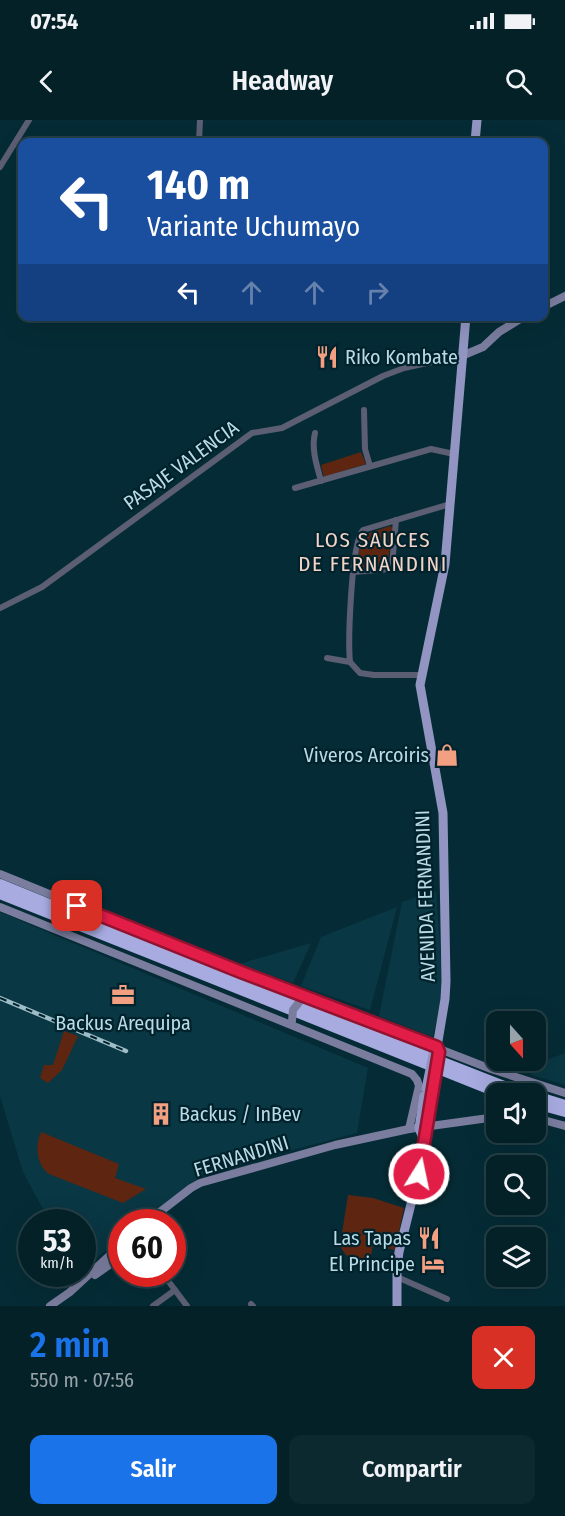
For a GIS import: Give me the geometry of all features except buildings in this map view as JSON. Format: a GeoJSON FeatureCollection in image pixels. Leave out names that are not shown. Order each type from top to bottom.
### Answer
{"type":"FeatureCollection","features":[{"type":"Feature","properties":{"kind":"highway"},"geometry":{"type":"LineString","coordinates":[[0,884],[496,1083]]}},
{"type":"Feature","properties":{"kind":"highway"},"geometry":{"type":"LineString","coordinates":[[0,894],[486,1088]]}},
{"type":"Feature","properties":{"kind":"highway"},"geometry":{"type":"LineString","coordinates":[[546,1099],[565,1105]]}},
{"type":"Feature","properties":{"kind":"highway"},"geometry":{"type":"LineString","coordinates":[[546,1107],[565,1112]]}},
{"type":"Feature","properties":{"kind":"main road"},"geometry":{"type":"LineString","coordinates":[[476,138],[477,120]]}},
{"type":"Feature","properties":{"kind":"main road"},"geometry":{"type":"LineString","coordinates":[[548,304],[565,296]]}},
{"type":"Feature","properties":{"kind":"main road","name":"AVENIDA FERNANDINI"},"geometry":{"type":"LineString","coordinates":[[418,1128],[429,1089],[443,1019],[446,981],[443,813],[421,695],[422,675],[445,564],[466,321]]}},
{"type":"Feature","properties":{"kind":"main road"},"geometry":{"type":"LineString","coordinates":[[464,355],[483,347],[516,321]]}},
{"type":"Feature","properties":{"kind":"main road"},"geometry":{"type":"LineString","coordinates":[[0,874],[303,999],[437,1050],[565,1093]]}},
{"type":"Feature","properties":{"kind":"main road"},"geometry":{"type":"LineString","coordinates":[[0,907],[293,1025],[415,1077],[418,1090],[418,1128],[424,1143],[419,1174],[399,1252],[397,1306]]}},
{"type":"Feature","properties":{"kind":"main road"},"geometry":{"type":"LineString","coordinates":[[293,1025],[293,1010],[303,999]]}},
{"type":"Feature","properties":{"kind":"main road","name":"FERNANDINI"},"geometry":{"type":"LineString","coordinates":[[164,1209],[200,1183],[335,1145],[418,1128],[486,1118]]}},
{"type":"Feature","properties":{"kind":"main road"},"geometry":{"type":"LineString","coordinates":[[546,1121],[565,1126]]}},
{"type":"Feature","properties":{"kind":"main road"},"geometry":{"type":"LineString","coordinates":[[70,1292],[108,1257]]}},
{"type":"Feature","properties":{"kind":"main road"},"geometry":{"type":"LineString","coordinates":[[50,1306],[108,1266]]}},
{"type":"Feature","properties":{"kind":"street"},"geometry":{"type":"LineString","coordinates":[[0,167],[29,120]]}},
{"type":"Feature","properties":{"kind":"street"},"geometry":{"type":"LineString","coordinates":[[200,120],[200,138]]}},
{"type":"Feature","properties":{"kind":"street","name":"PASAJE VALENCIA"},"geometry":{"type":"LineString","coordinates":[[0,608],[42,587],[252,433],[282,428],[383,376],[405,368],[464,355]]}},
{"type":"Feature","properties":{"kind":"street"},"geometry":{"type":"LineString","coordinates":[[364,410],[365,449],[370,466]]}},
{"type":"Feature","properties":{"kind":"street"},"geometry":{"type":"LineString","coordinates":[[315,433],[316,464],[321,481]]}},
{"type":"Feature","properties":{"kind":"street"},"geometry":{"type":"LineString","coordinates":[[295,488],[431,449],[454,454]]}},
{"type":"Feature","properties":{"kind":"street"},"geometry":{"type":"LineString","coordinates":[[350,662],[353,572],[360,532],[450,504]]}},
{"type":"Feature","properties":{"kind":"street"},"geometry":{"type":"LineString","coordinates":[[353,572],[390,569],[396,520]]}},
{"type":"Feature","properties":{"kind":"street"},"geometry":{"type":"LineString","coordinates":[[327,658],[350,662],[360,673],[422,675]]}},
{"type":"Feature","properties":{"kind":"street"},"geometry":{"type":"LineString","coordinates":[[398,1277],[447,1299]]}},
{"type":"Feature","properties":{"kind":"street"},"geometry":{"type":"LineString","coordinates":[[173,1287],[187,1306]]}},
{"type":"Feature","properties":{"kind":"street"},"geometry":{"type":"LineString","coordinates":[[153,1306],[175,1290]]}},
{"type":"Feature","properties":{"kind":"shaded area"},"geometry":{"type":"Polygon","coordinates":[[[361,452],[366,464],[324,477],[321,465],[361,452]]]}},
{"type":"Feature","properties":{"kind":"shaded area"},"geometry":{"type":"Polygon","coordinates":[[[390,526],[393,528],[387,568],[358,568],[360,536],[390,526]]]}},
{"type":"Feature","properties":{"kind":"shaded area"},"geometry":{"type":"Polygon","coordinates":[[[436,891],[443,989],[433,1037],[379,1016],[402,902],[436,891]]]}},
{"type":"Feature","properties":{"kind":"shaded area"},"geometry":{"type":"Polygon","coordinates":[[[397,907],[370,1010],[301,986],[321,937],[397,907]]]}},
{"type":"Feature","properties":{"kind":"shaded area"},"geometry":{"type":"Polygon","coordinates":[[[0,912],[368,1068],[357,1133],[204,1173],[158,1209],[108,1209],[108,1249],[96,1258],[96,1209],[43,1209],[23,1172],[0,1096],[0,912]]]}},
{"type":"Feature","properties":{"kind":"shaded area"},"geometry":{"type":"Polygon","coordinates":[[[311,943],[293,983],[239,964],[311,943]]]}},
{"type":"Feature","properties":{"kind":"shaded area"},"geometry":{"type":"Polygon","coordinates":[[[64,1031],[78,1036],[62,1070],[48,1083],[40,1078],[44,1065],[53,1065],[64,1031]]]}},
{"type":"Feature","properties":{"kind":"shaded area"},"geometry":{"type":"Polygon","coordinates":[[[565,1053],[565,1085],[531,1075],[532,1071],[546,1071],[546,1060],[565,1053]]]}},
{"type":"Feature","properties":{"kind":"shaded area"},"geometry":{"type":"Polygon","coordinates":[[[41,1132],[119,1164],[115,1178],[146,1189],[123,1203],[49,1174],[39,1160],[38,1143],[41,1132]]]}},
{"type":"Feature","properties":{"kind":"shaded area"},"geometry":{"type":"Polygon","coordinates":[[[348,1195],[373,1198],[404,1208],[395,1250],[373,1245],[369,1265],[352,1260],[340,1246],[348,1195]]]}},
{"type":"Feature","properties":{"kind":"railway"},"geometry":{"type":"LineString","coordinates":[[0,998],[126,1051]]}},
{"type":"Feature","properties":{"kind":"place","name":"Riko Kombate"},"geometry":{"type":"Point","coordinates":[327,357]}},
{"type":"Feature","properties":{"kind":"place","name":"Viveros Arcoiris"},"geometry":{"type":"Point","coordinates":[447,755]}},
{"type":"Feature","properties":{"kind":"place","name":"Backus Arequipa"},"geometry":{"type":"Point","coordinates":[123,995]}},
{"type":"Feature","properties":{"kind":"place","name":"Backus / InBev"},"geometry":{"type":"Point","coordinates":[161,1114]}},
{"type":"Feature","properties":{"kind":"place","name":"Las Tapas"},"geometry":{"type":"Point","coordinates":[429,1238]}},
{"type":"Feature","properties":{"kind":"place","name":"El Principe"},"geometry":{"type":"Point","coordinates":[433,1264]}},
{"type":"Feature","properties":{"kind":"district","name":"LOS SAUCES DE FERNANDINI"},"geometry":{"type":"Point","coordinates":[373,552]}},
{"type":"Feature","properties":{"kind":"route"},"geometry":{"type":"LineString","coordinates":[[77,906],[437,1047],[439,1052],[419,1174]]}}]}
